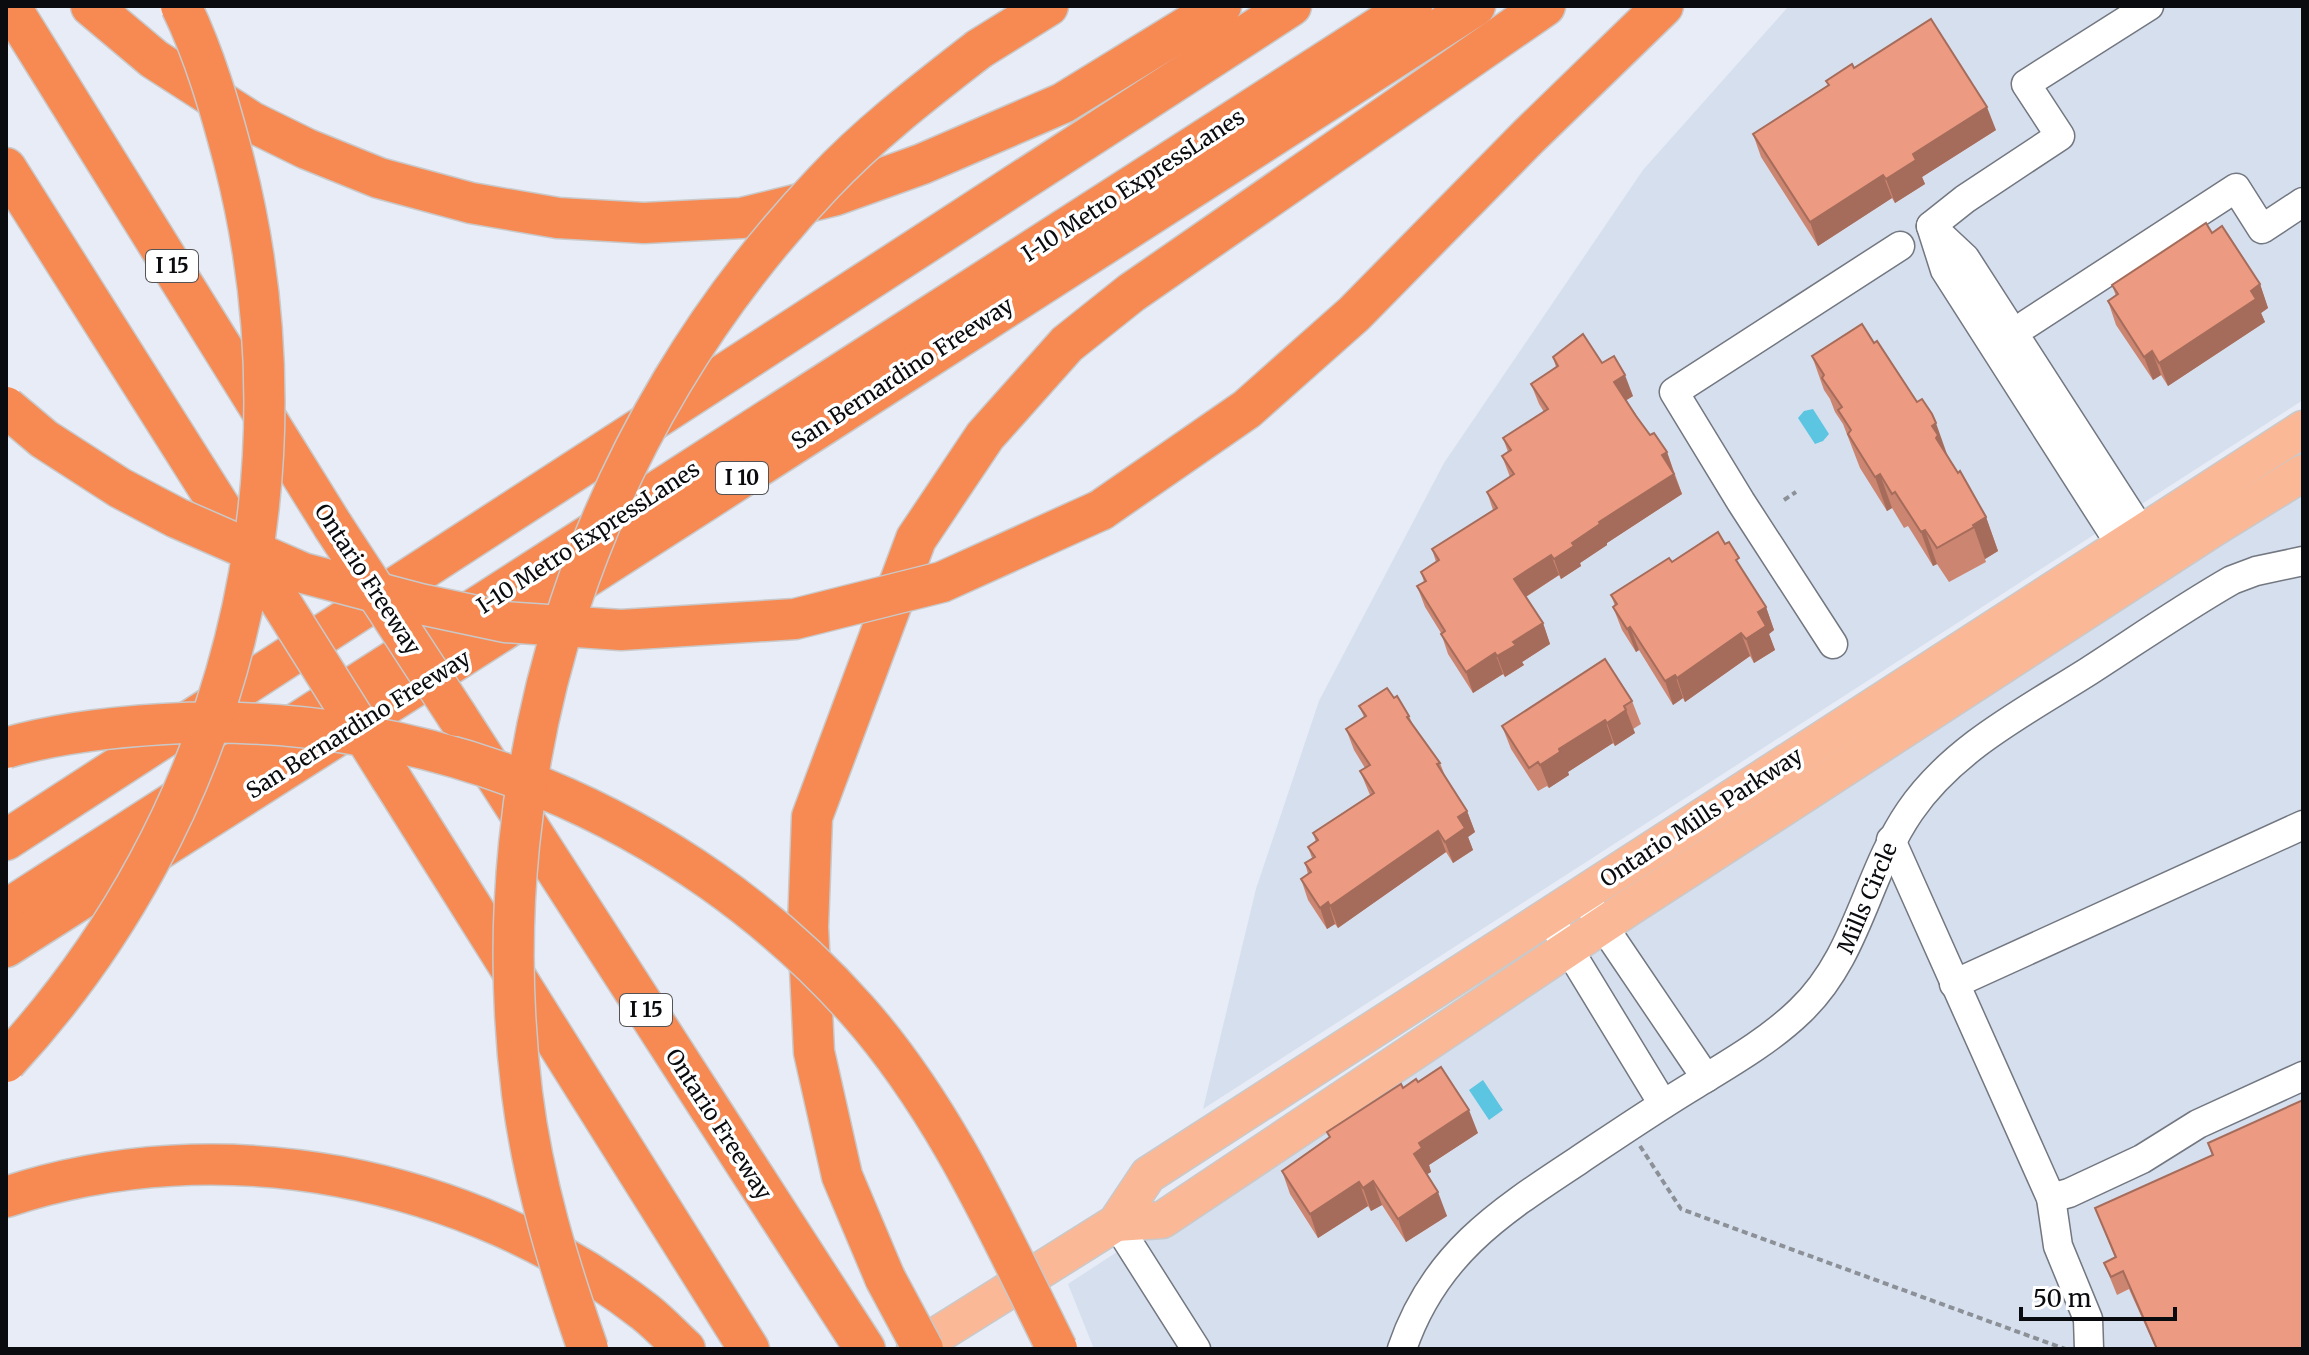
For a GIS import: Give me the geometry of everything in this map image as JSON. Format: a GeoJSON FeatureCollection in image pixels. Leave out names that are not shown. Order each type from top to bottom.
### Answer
{"type":"FeatureCollection","features":[{"type":"Feature","properties":{"kind":"highway","name":"Ontario Freeway"},"geometry":{"type":"LineString","coordinates":[[10,6],[333,526],[865,1349]]}},
{"type":"Feature","properties":{"kind":"highway"},"geometry":{"type":"LineString","coordinates":[[91,6],[154,59],[252,122],[307,149],[379,178],[471,203],[558,218],[644,223],[742,218],[836,195],[922,164],[1063,103],[1221,6]]}},
{"type":"Feature","properties":{"kind":"highway"},"geometry":{"type":"LineString","coordinates":[[6,1062],[78,976],[127,904],[159,845],[189,780],[221,693],[244,607],[262,480],[266,387],[261,298],[246,208],[223,120],[209,74],[181,6]]}},
{"type":"Feature","properties":{"kind":"highway"},"geometry":{"type":"LineString","coordinates":[[588,1349],[561,1272],[538,1184],[522,1095],[514,1002],[513,914],[521,823],[535,730],[586,554],[624,467],[665,390],[712,317],[766,247],[824,181],[897,113],[979,49],[1048,6]]}},
{"type":"Feature","properties":{"kind":"highway"},"geometry":{"type":"LineString","coordinates":[[6,840],[1291,6]]}},
{"type":"Feature","properties":{"kind":"highway","name":"I-10 Metro ExpressLanes"},"geometry":{"type":"LineString","coordinates":[[6,910],[1412,6]]}},
{"type":"Feature","properties":{"kind":"highway","name":"San Bernardino Freeway"},"geometry":{"type":"LineString","coordinates":[[6,947],[592,576],[1475,6]]}},
{"type":"Feature","properties":{"kind":"highway"},"geometry":{"type":"LineString","coordinates":[[923,1349],[885,1278],[842,1176],[814,1052],[808,927],[812,817],[916,539],[985,436],[1067,344],[1131,293],[1545,6]]}},
{"type":"Feature","properties":{"kind":"highway"},"geometry":{"type":"LineString","coordinates":[[6,407],[44,439],[120,488],[177,518],[303,573],[420,604],[505,622],[621,630],[795,619],[942,582],[1101,510],[1247,409],[1354,314],[1528,137],[1663,6]]}},
{"type":"Feature","properties":{"kind":"highway"},"geometry":{"type":"LineString","coordinates":[[6,168],[749,1349]]}},
{"type":"Feature","properties":{"kind":"highway"},"geometry":{"type":"LineString","coordinates":[[6,748],[120,726],[213,721],[297,726],[373,736],[473,761],[562,794],[649,839],[725,889],[792,944],[858,1011],[914,1082],[959,1156],[1057,1349]]}},
{"type":"Feature","properties":{"kind":"highway"},"geometry":{"type":"LineString","coordinates":[[6,1197],[132,1169],[191,1164],[268,1166],[392,1188],[517,1234],[554,1254],[590,1274],[646,1313],[685,1349]]}},
{"type":"Feature","properties":{"kind":"main road","name":"Ontario Mills Parkway"},"geometry":{"type":"LineString","coordinates":[[915,1349],[1116,1223],[1148,1175],[2303,429]]}},
{"type":"Feature","properties":{"kind":"main road","name":"Ontario Mills Parkway"},"geometry":{"type":"LineString","coordinates":[[1116,1223],[1162,1220],[1568,948],[2201,536],[2303,473]]}},
{"type":"Feature","properties":{"kind":"street"},"geometry":{"type":"LineString","coordinates":[[2133,540],[1965,258],[1931,226],[1965,199],[2060,136],[2026,84],[2149,6]]}},
{"type":"Feature","properties":{"kind":"street"},"geometry":{"type":"LineString","coordinates":[[2027,324],[2236,188],[2262,229],[2303,202]]}},
{"type":"Feature","properties":{"kind":"street"},"geometry":{"type":"LineString","coordinates":[[1833,644],[1674,392],[1900,246]]}},
{"type":"Feature","properties":{"kind":"street","name":"Mills Circle"},"geometry":{"type":"LineString","coordinates":[[1402,1349],[1416,1314],[1435,1280],[1474,1234],[1519,1198],[1706,1078],[1803,1008],[1842,959],[1891,840],[1924,791],[1966,751],[2232,580],[2256,571],[2303,561]]}},
{"type":"Feature","properties":{"kind":"street"},"geometry":{"type":"LineString","coordinates":[[1954,984],[2303,825]]}},
{"type":"Feature","properties":{"kind":"street"},"geometry":{"type":"LineString","coordinates":[[1891,840],[2051,1198],[2058,1246],[2088,1319],[2089,1349]]}},
{"type":"Feature","properties":{"kind":"street"},"geometry":{"type":"LineString","coordinates":[[1582,894],[1706,1078]]}},
{"type":"Feature","properties":{"kind":"street"},"geometry":{"type":"LineString","coordinates":[[1549,916],[1663,1104]]}},
{"type":"Feature","properties":{"kind":"street"},"geometry":{"type":"LineString","coordinates":[[2051,1198],[2069,1193],[2142,1159],[2198,1124],[2303,1076]]}},
{"type":"Feature","properties":{"kind":"street"},"geometry":{"type":"LineString","coordinates":[[1116,1223],[1196,1349]]}},
{"type":"Feature","properties":{"kind":"path"},"geometry":{"type":"LineString","coordinates":[[1784,500],[1796,492]]}},
{"type":"Feature","properties":{"kind":"path"},"geometry":{"type":"LineString","coordinates":[[1628,1128],[1681,1209],[2065,1349]]}},
{"type":"Feature","properties":{"kind":"shaded area"},"geometry":{"type":"Polygon","coordinates":[[[1789,6],[2303,6],[2303,400],[1203,1109],[1256,889],[1319,701],[1444,463],[1643,170],[1789,6]]]}},
{"type":"Feature","properties":{"kind":"shaded area"},"geometry":{"type":"Polygon","coordinates":[[[2303,491],[2303,1349],[1094,1349],[1068,1284],[1588,944],[2303,491]]]}},
{"type":"Feature","properties":{"kind":"water"},"geometry":{"type":"Polygon","coordinates":[[[1813,409],[1829,434],[1815,444],[1798,418],[1804,411],[1813,409]]]}},
{"type":"Feature","properties":{"kind":"water"},"geometry":{"type":"Polygon","coordinates":[[[1483,1080],[1503,1110],[1489,1120],[1469,1090],[1483,1080]]]}},
{"type":"Feature","properties":{"kind":"building"},"geometry":{"type":"Polygon","coordinates":[[[1931,19],[1987,107],[1913,154],[1916,160],[1886,179],[1883,175],[1810,222],[1753,134],[1829,85],[1826,81],[1852,64],[1854,68],[1931,19]]]}},
{"type":"Feature","properties":{"kind":"building"},"geometry":{"type":"Polygon","coordinates":[[[2206,223],[2212,233],[2222,226],[2260,284],[2251,291],[2256,299],[2159,363],[2152,351],[2144,357],[2108,301],[2118,294],[2112,285],[2206,223]]]}},
{"type":"Feature","properties":{"kind":"building"},"geometry":{"type":"Polygon","coordinates":[[[1862,324],[1874,343],[1877,341],[1917,402],[1922,399],[1932,414],[1936,423],[1932,426],[1938,435],[1936,438],[1958,473],[1960,471],[1986,517],[1937,548],[1925,530],[1921,532],[1880,474],[1875,477],[1848,434],[1851,430],[1838,410],[1842,407],[1822,378],[1824,375],[1812,356],[1862,324]]]}},
{"type":"Feature","properties":{"kind":"building"},"geometry":{"type":"Polygon","coordinates":[[[1583,334],[1602,363],[1614,356],[1625,375],[1614,382],[1650,435],[1654,433],[1667,452],[1662,455],[1674,474],[1599,522],[1572,543],[1574,546],[1554,559],[1551,555],[1514,579],[1543,623],[1513,642],[1516,645],[1497,656],[1495,653],[1466,672],[1441,634],[1445,631],[1417,586],[1426,581],[1421,572],[1439,560],[1432,549],[1497,508],[1487,492],[1514,474],[1502,456],[1511,450],[1503,438],[1548,409],[1531,384],[1558,366],[1553,357],[1583,334]]]}},
{"type":"Feature","properties":{"kind":"building"},"geometry":{"type":"Polygon","coordinates":[[[1718,532],[1725,544],[1729,542],[1739,558],[1736,560],[1766,607],[1758,612],[1766,626],[1746,639],[1741,633],[1677,678],[1675,675],[1665,681],[1630,627],[1627,629],[1613,607],[1617,604],[1611,595],[1669,558],[1672,562],[1718,532]]]}},
{"type":"Feature","properties":{"kind":"building"},"geometry":{"type":"Polygon","coordinates":[[[1605,659],[1632,701],[1624,706],[1626,710],[1559,749],[1560,752],[1540,765],[1538,762],[1529,768],[1502,726],[1605,659]]]}},
{"type":"Feature","properties":{"kind":"building"},"geometry":{"type":"Polygon","coordinates":[[[1387,688],[1394,698],[1397,696],[1467,811],[1458,817],[1465,828],[1445,842],[1438,831],[1330,906],[1328,902],[1320,908],[1301,879],[1311,872],[1305,863],[1315,857],[1308,847],[1318,840],[1313,833],[1374,793],[1360,771],[1370,765],[1346,729],[1366,716],[1359,706],[1387,688]]]}},
{"type":"Feature","properties":{"kind":"building"},"geometry":{"type":"Polygon","coordinates":[[[1441,1067],[1469,1110],[1419,1143],[1422,1148],[1414,1154],[1438,1192],[1398,1219],[1373,1181],[1363,1188],[1359,1182],[1310,1214],[1282,1171],[1330,1137],[1327,1132],[1401,1084],[1403,1088],[1416,1079],[1418,1082],[1441,1067]]]}},
{"type":"Feature","properties":{"kind":"building"},"geometry":{"type":"Polygon","coordinates":[[[2303,1100],[2303,1349],[2157,1349],[2123,1271],[2111,1277],[2104,1263],[2116,1257],[2095,1208],[2213,1155],[2208,1143],[2303,1100]]]}}]}
